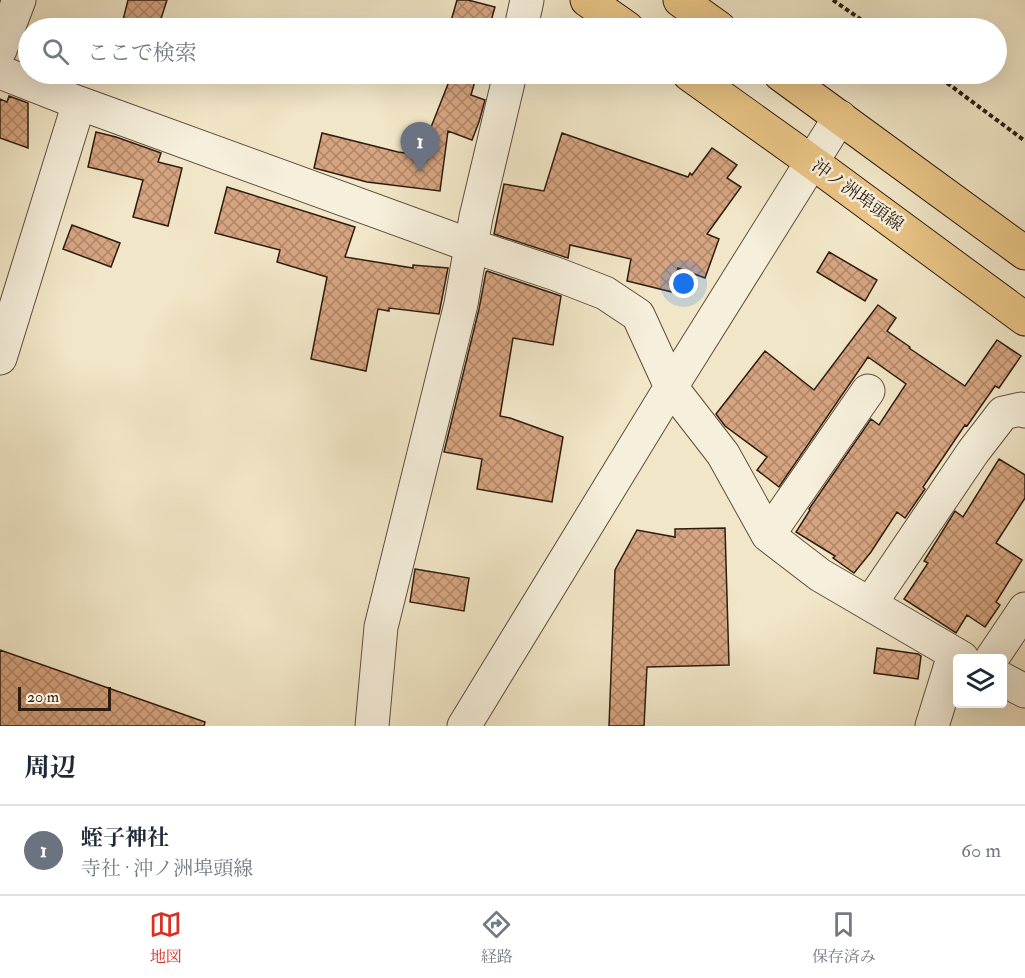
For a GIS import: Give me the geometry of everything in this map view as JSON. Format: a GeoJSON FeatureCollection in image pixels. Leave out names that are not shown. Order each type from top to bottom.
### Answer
{"type":"FeatureCollection","features":[{"type":"Feature","properties":{"kind":"main road"},"geometry":{"type":"LineString","coordinates":[[587,0],[613,18]]}},
{"type":"Feature","properties":{"kind":"main road"},"geometry":{"type":"LineString","coordinates":[[680,0],[705,18]]}},
{"type":"Feature","properties":{"kind":"main road","name":"沖ノ洲埠頭線"},"geometry":{"type":"LineString","coordinates":[[704,84],[1025,319]]}},
{"type":"Feature","properties":{"kind":"main road"},"geometry":{"type":"LineString","coordinates":[[794,84],[1025,253]]}},
{"type":"Feature","properties":{"kind":"street"},"geometry":{"type":"LineString","coordinates":[[0,50],[19,0]]}},
{"type":"Feature","properties":{"kind":"street"},"geometry":{"type":"LineString","coordinates":[[523,18],[527,0]]}},
{"type":"Feature","properties":{"kind":"street"},"geometry":{"type":"LineString","coordinates":[[0,72],[18,79]]}},
{"type":"Feature","properties":{"kind":"street"},"geometry":{"type":"LineString","coordinates":[[31,84],[605,293],[638,315],[671,387],[723,454],[768,535],[820,575],[953,654]]}},
{"type":"Feature","properties":{"kind":"street"},"geometry":{"type":"LineString","coordinates":[[372,726],[381,627],[461,304],[476,217],[508,84]]}},
{"type":"Feature","properties":{"kind":"street"},"geometry":{"type":"LineString","coordinates":[[0,358],[79,103]]}},
{"type":"Feature","properties":{"kind":"street"},"geometry":{"type":"LineString","coordinates":[[464,726],[671,387],[840,117]]}},
{"type":"Feature","properties":{"kind":"street"},"geometry":{"type":"LineString","coordinates":[[768,535],[868,391]]}},
{"type":"Feature","properties":{"kind":"street"},"geometry":{"type":"LineString","coordinates":[[870,604],[973,452],[1003,413],[1021,409],[1025,411]]}},
{"type":"Feature","properties":{"kind":"street"},"geometry":{"type":"LineString","coordinates":[[995,654],[1025,609]]}},
{"type":"Feature","properties":{"kind":"street"},"geometry":{"type":"LineString","coordinates":[[932,726],[953,670]]}},
{"type":"Feature","properties":{"kind":"street"},"geometry":{"type":"LineString","coordinates":[[1007,682],[1025,691]]}},
{"type":"Feature","properties":{"kind":"path"},"geometry":{"type":"LineString","coordinates":[[833,0],[859,18]]}},
{"type":"Feature","properties":{"kind":"path"},"geometry":{"type":"LineString","coordinates":[[948,84],[1025,141]]}},
{"type":"Feature","properties":{"kind":"building"},"geometry":{"type":"Polygon","coordinates":[[[128,0],[167,0],[161,18],[124,18],[128,0]]]}},
{"type":"Feature","properties":{"kind":"building"},"geometry":{"type":"Polygon","coordinates":[[[457,0],[468,0],[495,7],[492,18],[452,18],[457,0]]]}},
{"type":"Feature","properties":{"kind":"building"},"geometry":{"type":"Polygon","coordinates":[[[448,84],[474,84],[471,95],[485,100],[479,122],[472,140],[448,131],[440,191],[367,182],[314,168],[322,133],[398,152],[420,155],[448,84]]]}},
{"type":"Feature","properties":{"kind":"building"},"geometry":{"type":"Polygon","coordinates":[[[9,96],[28,103],[28,148],[0,138],[0,99],[7,102],[9,96]]]}},
{"type":"Feature","properties":{"kind":"building"},"geometry":{"type":"Polygon","coordinates":[[[96,132],[161,153],[158,162],[182,168],[168,226],[133,217],[143,180],[88,167],[96,132]]]}},
{"type":"Feature","properties":{"kind":"building"},"geometry":{"type":"Polygon","coordinates":[[[562,133],[688,177],[690,173],[692,175],[712,148],[737,165],[727,178],[741,187],[707,234],[719,239],[705,278],[678,268],[672,292],[627,281],[631,259],[570,245],[568,258],[494,234],[504,184],[544,191],[562,133]]]}},
{"type":"Feature","properties":{"kind":"building"},"geometry":{"type":"Polygon","coordinates":[[[227,187],[355,227],[345,257],[413,268],[413,265],[448,268],[439,314],[389,308],[389,311],[378,309],[366,371],[311,359],[327,277],[277,262],[280,250],[215,233],[227,187]]]}},
{"type":"Feature","properties":{"kind":"building"},"geometry":{"type":"Polygon","coordinates":[[[72,225],[120,243],[111,267],[63,249],[72,225]]]}},
{"type":"Feature","properties":{"kind":"building"},"geometry":{"type":"Polygon","coordinates":[[[829,252],[877,280],[865,301],[817,272],[829,252]]]}},
{"type":"Feature","properties":{"kind":"building"},"geometry":{"type":"Polygon","coordinates":[[[487,271],[561,296],[553,345],[513,338],[500,416],[563,437],[552,502],[477,489],[482,459],[444,452],[487,271]]]}},
{"type":"Feature","properties":{"kind":"building"},"geometry":{"type":"Polygon","coordinates":[[[878,305],[896,318],[887,331],[965,386],[997,340],[1021,356],[999,388],[995,386],[967,426],[965,425],[905,518],[897,512],[854,573],[833,558],[835,556],[796,532],[809,509],[871,419],[879,425],[906,384],[868,357],[779,487],[757,470],[767,457],[725,426],[716,414],[765,351],[814,390],[878,305]]]}},
{"type":"Feature","properties":{"kind":"building"},"geometry":{"type":"Polygon","coordinates":[[[999,459],[1025,475],[1025,498],[996,543],[1022,560],[996,602],[1000,605],[985,627],[967,615],[956,633],[904,599],[928,563],[924,561],[955,511],[963,517],[999,459]]]}},
{"type":"Feature","properties":{"kind":"building"},"geometry":{"type":"Polygon","coordinates":[[[725,528],[729,665],[647,667],[644,726],[609,726],[615,570],[637,530],[675,537],[675,529],[725,528]]]}},
{"type":"Feature","properties":{"kind":"building"},"geometry":{"type":"Polygon","coordinates":[[[415,569],[469,578],[464,611],[410,602],[415,569]]]}},
{"type":"Feature","properties":{"kind":"building"},"geometry":{"type":"Polygon","coordinates":[[[877,648],[921,656],[918,679],[874,673],[877,648]]]}},
{"type":"Feature","properties":{"kind":"building"},"geometry":{"type":"Polygon","coordinates":[[[0,650],[205,722],[204,726],[0,726],[0,650]]]}},
{"type":"Feature","properties":{"kind":"place","name":"蛭子神社"},"geometry":{"type":"Point","coordinates":[420,172]}}]}
